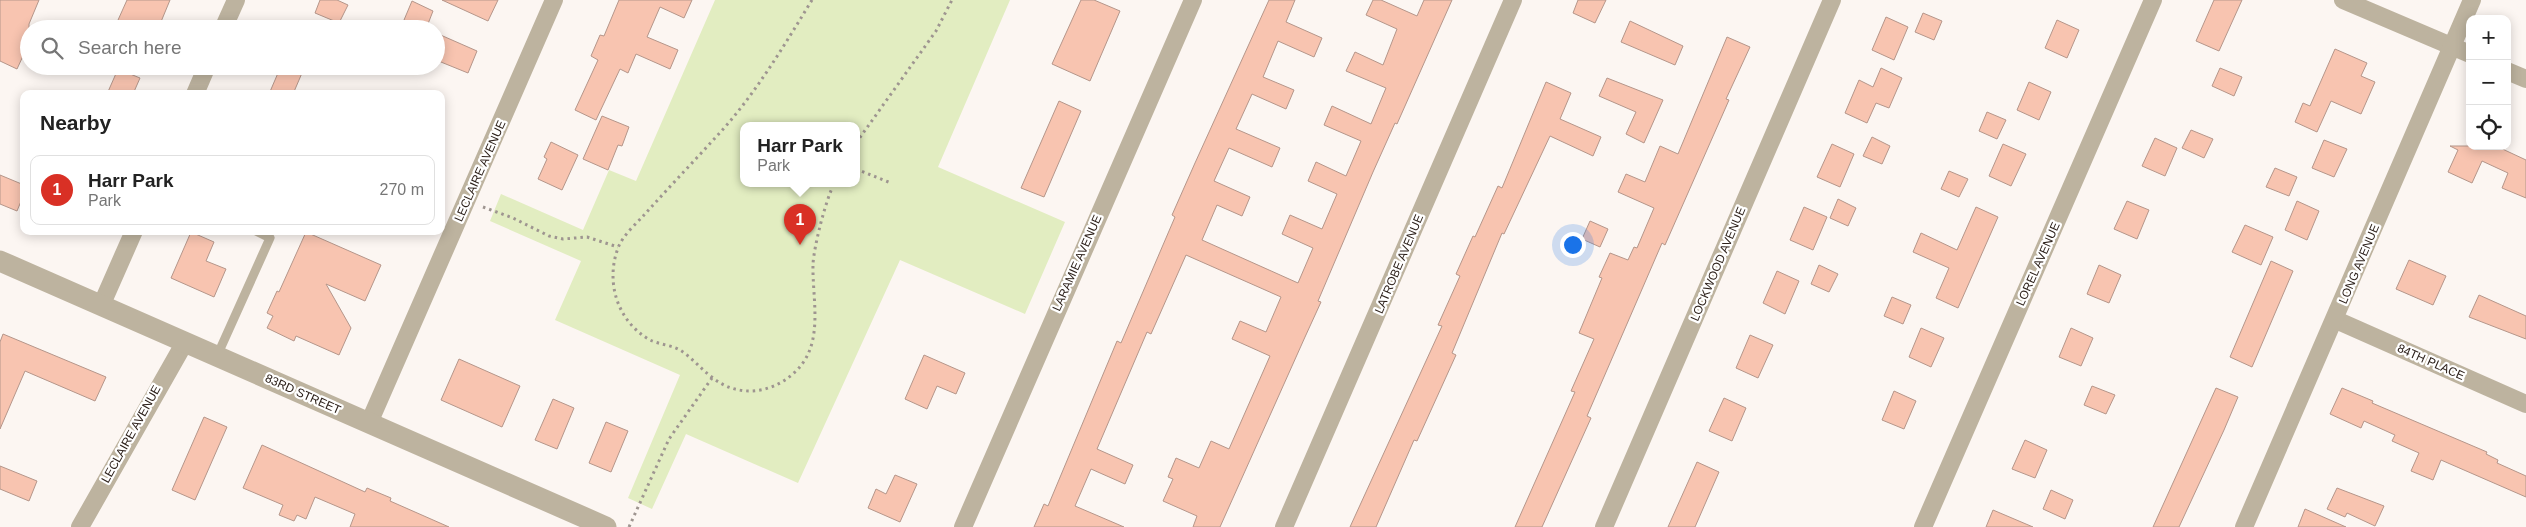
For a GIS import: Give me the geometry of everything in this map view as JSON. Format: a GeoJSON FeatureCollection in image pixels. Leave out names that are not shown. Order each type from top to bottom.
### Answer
{"type":"FeatureCollection","features":[{"type":"Feature","properties":{"kind":"street"},"geometry":{"type":"LineString","coordinates":[[227,20],[236,0]]}},
{"type":"Feature","properties":{"kind":"street","name":"LECLAIRE AVENUE"},"geometry":{"type":"LineString","coordinates":[[369,423],[554,0]]}},
{"type":"Feature","properties":{"kind":"street","name":"LARAMIE AVENUE"},"geometry":{"type":"LineString","coordinates":[[963,527],[1194,0]]}},
{"type":"Feature","properties":{"kind":"street","name":"LATROBE AVENUE"},"geometry":{"type":"LineString","coordinates":[[1284,527],[1513,0]]}},
{"type":"Feature","properties":{"kind":"street","name":"LOCKWOOD AVENUE"},"geometry":{"type":"LineString","coordinates":[[1604,527],[1832,0]]}},
{"type":"Feature","properties":{"kind":"street","name":"LOREL AVENUE"},"geometry":{"type":"LineString","coordinates":[[1923,527],[2153,0]]}},
{"type":"Feature","properties":{"kind":"street"},"geometry":{"type":"LineString","coordinates":[[2343,0],[2466,52]]}},
{"type":"Feature","properties":{"kind":"street","name":"LONG AVENUE"},"geometry":{"type":"LineString","coordinates":[[2244,527],[2336,320],[2472,0]]}},
{"type":"Feature","properties":{"kind":"street"},"geometry":{"type":"LineString","coordinates":[[2511,72],[2526,79]]}},
{"type":"Feature","properties":{"kind":"street"},"geometry":{"type":"LineString","coordinates":[[197,90],[203,75]]}},
{"type":"Feature","properties":{"kind":"street"},"geometry":{"type":"LineString","coordinates":[[101,306],[132,235]]}},
{"type":"Feature","properties":{"kind":"street","name":"83RD STREET"},"geometry":{"type":"LineString","coordinates":[[0,261],[606,527]]}},
{"type":"Feature","properties":{"kind":"street","name":"84TH PLACE"},"geometry":{"type":"LineString","coordinates":[[2336,320],[2526,404]]}},
{"type":"Feature","properties":{"kind":"street","name":"LECLAIRE AVENUE"},"geometry":{"type":"LineString","coordinates":[[80,527],[184,342]]}},
{"type":"Feature","properties":{"kind":"lane"},"geometry":{"type":"LineString","coordinates":[[217,356],[270,238],[264,235]]}},
{"type":"Feature","properties":{"kind":"path"},"geometry":{"type":"LineString","coordinates":[[812,0],[773,64],[752,94],[618,247],[614,284],[616,301],[625,318],[632,327],[651,340],[681,350],[712,378],[727,388],[738,391],[766,389],[783,382],[796,372],[813,344],[815,330],[815,247],[833,187]]}},
{"type":"Feature","properties":{"kind":"path"},"geometry":{"type":"LineString","coordinates":[[860,138],[936,31],[952,0]]}},
{"type":"Feature","properties":{"kind":"path"},"geometry":{"type":"LineString","coordinates":[[860,171],[891,183]]}},
{"type":"Feature","properties":{"kind":"path"},"geometry":{"type":"LineString","coordinates":[[467,200],[512,218],[548,236],[564,239],[588,237],[618,247]]}},
{"type":"Feature","properties":{"kind":"path"},"geometry":{"type":"LineString","coordinates":[[629,527],[669,439],[712,378]]}},
{"type":"Feature","properties":{"kind":"green space"},"geometry":{"type":"Polygon","coordinates":[[[715,0],[1010,0],[938,167],[1065,222],[1025,314],[900,260],[798,483],[686,434],[652,509],[628,498],[680,375],[555,320],[581,261],[490,221],[501,194],[583,230],[609,170],[636,181],[715,0]]]}},
{"type":"Feature","properties":{"kind":"building"},"geometry":{"type":"Polygon","coordinates":[[[0,0],[39,0],[31,20],[20,20],[20,62],[17,69],[0,61],[0,0]]]}},
{"type":"Feature","properties":{"kind":"building"},"geometry":{"type":"Polygon","coordinates":[[[127,0],[170,0],[162,20],[118,20],[127,0]]]}},
{"type":"Feature","properties":{"kind":"building"},"geometry":{"type":"Polygon","coordinates":[[[320,0],[337,0],[348,5],[340,20],[332,20],[315,13],[320,0]]]}},
{"type":"Feature","properties":{"kind":"building"},"geometry":{"type":"Polygon","coordinates":[[[442,0],[498,0],[488,21],[442,0]]]}},
{"type":"Feature","properties":{"kind":"building"},"geometry":{"type":"Polygon","coordinates":[[[619,0],[692,0],[684,18],[660,7],[647,37],[678,50],[670,69],[636,54],[628,73],[620,69],[596,120],[575,110],[598,60],[591,56],[600,35],[604,36],[619,0]]]}},
{"type":"Feature","properties":{"kind":"building"},"geometry":{"type":"Polygon","coordinates":[[[1081,0],[1094,0],[1120,11],[1090,81],[1052,64],[1081,0]]]}},
{"type":"Feature","properties":{"kind":"building"},"geometry":{"type":"Polygon","coordinates":[[[1269,0],[1295,0],[1286,22],[1322,38],[1314,57],[1278,41],[1263,77],[1294,90],[1286,109],[1252,94],[1236,129],[1280,148],[1272,167],[1229,148],[1214,181],[1250,197],[1242,216],[1217,205],[1202,240],[1298,283],[1313,248],[1282,234],[1290,215],[1322,229],[1337,194],[1308,181],[1316,162],[1346,176],[1361,141],[1324,125],[1332,106],[1371,124],[1386,88],[1346,71],[1355,52],[1383,65],[1397,29],[1366,15],[1373,0],[1381,0],[1417,16],[1424,0],[1452,0],[1397,124],[1395,123],[1373,172],[1318,301],[1321,302],[1220,527],[1193,527],[1197,516],[1163,501],[1173,479],[1168,477],[1176,458],[1199,468],[1211,441],[1229,449],[1270,356],[1232,339],[1240,321],[1266,332],[1281,297],[1186,255],[1151,334],[1147,332],[1097,449],[1133,465],[1125,484],[1091,469],[1075,506],[1124,527],[1034,527],[1044,504],[1048,506],[1117,341],[1121,343],[1175,217],[1172,215],[1269,0]]]}},
{"type":"Feature","properties":{"kind":"building"},"geometry":{"type":"Polygon","coordinates":[[[1578,0],[1606,0],[1595,23],[1573,13],[1578,0]]]}},
{"type":"Feature","properties":{"kind":"building"},"geometry":{"type":"Polygon","coordinates":[[[2214,0],[2242,0],[2219,51],[2196,41],[2214,0]]]}},
{"type":"Feature","properties":{"kind":"building"},"geometry":{"type":"Polygon","coordinates":[[[412,1],[433,11],[430,20],[404,20],[412,1]]]}},
{"type":"Feature","properties":{"kind":"building"},"geometry":{"type":"Polygon","coordinates":[[[1923,13],[1942,21],[1934,40],[1915,32],[1923,13]]]}},
{"type":"Feature","properties":{"kind":"building"},"geometry":{"type":"Polygon","coordinates":[[[1886,17],[1908,27],[1894,60],[1872,50],[1886,17]]]}},
{"type":"Feature","properties":{"kind":"building"},"geometry":{"type":"Polygon","coordinates":[[[2057,20],[2079,30],[2067,58],[2045,48],[2057,20]]]}},
{"type":"Feature","properties":{"kind":"building"},"geometry":{"type":"Polygon","coordinates":[[[1630,21],[1683,46],[1675,65],[1621,42],[1630,21]]]}},
{"type":"Feature","properties":{"kind":"building"},"geometry":{"type":"Polygon","coordinates":[[[445,37],[477,51],[468,73],[445,64],[445,37]]]}},
{"type":"Feature","properties":{"kind":"building"},"geometry":{"type":"Polygon","coordinates":[[[1727,37],[1750,47],[1726,99],[1729,100],[1665,245],[1662,243],[1587,416],[1591,418],[1542,527],[1515,527],[1575,392],[1571,391],[1594,339],[1579,333],[1602,278],[1599,277],[1610,253],[1628,260],[1634,247],[1637,248],[1654,208],[1618,192],[1626,174],[1645,182],[1660,146],[1678,154],[1727,37]]]}},
{"type":"Feature","properties":{"kind":"building"},"geometry":{"type":"Polygon","coordinates":[[[2335,49],[2367,63],[2361,76],[2375,82],[2361,114],[2331,101],[2317,132],[2295,122],[2303,103],[2310,106],[2335,49]]]}},
{"type":"Feature","properties":{"kind":"building"},"geometry":{"type":"Polygon","coordinates":[[[1881,68],[1902,78],[1889,108],[1876,103],[1867,123],[1845,113],[1859,80],[1873,87],[1881,68]]]}},
{"type":"Feature","properties":{"kind":"building"},"geometry":{"type":"Polygon","coordinates":[[[2220,68],[2242,77],[2234,96],[2212,86],[2220,68]]]}},
{"type":"Feature","properties":{"kind":"building"},"geometry":{"type":"Polygon","coordinates":[[[115,75],[133,75],[140,78],[135,90],[109,90],[115,75]]]}},
{"type":"Feature","properties":{"kind":"building"},"geometry":{"type":"Polygon","coordinates":[[[277,75],[301,75],[295,90],[271,90],[277,75]]]}},
{"type":"Feature","properties":{"kind":"building"},"geometry":{"type":"Polygon","coordinates":[[[1607,78],[1663,100],[1644,143],[1626,134],[1636,112],[1599,96],[1607,78]]]}},
{"type":"Feature","properties":{"kind":"building"},"geometry":{"type":"Polygon","coordinates":[[[1546,82],[1571,93],[1560,119],[1601,137],[1593,156],[1550,136],[1504,234],[1502,233],[1452,353],[1456,355],[1417,441],[1414,440],[1376,527],[1350,527],[1442,326],[1438,325],[1460,276],[1456,274],[1498,186],[1502,188],[1546,82]]]}},
{"type":"Feature","properties":{"kind":"building"},"geometry":{"type":"Polygon","coordinates":[[[2029,82],[2051,92],[2039,120],[2017,110],[2029,82]]]}},
{"type":"Feature","properties":{"kind":"building"},"geometry":{"type":"Polygon","coordinates":[[[1059,101],[1081,111],[1044,197],[1021,188],[1059,101]]]}},
{"type":"Feature","properties":{"kind":"building"},"geometry":{"type":"Polygon","coordinates":[[[1987,112],[2006,120],[1997,139],[1979,131],[1987,112]]]}},
{"type":"Feature","properties":{"kind":"building"},"geometry":{"type":"Polygon","coordinates":[[[602,116],[629,127],[622,146],[618,145],[608,170],[583,159],[602,116]]]}},
{"type":"Feature","properties":{"kind":"building"},"geometry":{"type":"Polygon","coordinates":[[[2191,130],[2213,139],[2204,158],[2182,148],[2191,130]]]}},
{"type":"Feature","properties":{"kind":"building"},"geometry":{"type":"Polygon","coordinates":[[[1872,137],[1890,146],[1882,164],[1863,156],[1872,137]]]}},
{"type":"Feature","properties":{"kind":"building"},"geometry":{"type":"Polygon","coordinates":[[[2155,138],[2177,148],[2165,176],[2142,166],[2155,138]]]}},
{"type":"Feature","properties":{"kind":"building"},"geometry":{"type":"Polygon","coordinates":[[[2324,140],[2347,149],[2334,177],[2312,168],[2324,140]]]}},
{"type":"Feature","properties":{"kind":"building"},"geometry":{"type":"Polygon","coordinates":[[[551,142],[578,155],[562,190],[538,179],[547,159],[544,157],[551,142]]]}},
{"type":"Feature","properties":{"kind":"building"},"geometry":{"type":"Polygon","coordinates":[[[1832,144],[1854,154],[1840,187],[1817,177],[1832,144]]]}},
{"type":"Feature","properties":{"kind":"building"},"geometry":{"type":"Polygon","coordinates":[[[2003,144],[2026,154],[2011,186],[1989,176],[2003,144]]]}},
{"type":"Feature","properties":{"kind":"building"},"geometry":{"type":"Polygon","coordinates":[[[2450,146],[2466,146],[2466,150],[2505,150],[2526,160],[2526,198],[2502,188],[2508,173],[2482,161],[2472,183],[2448,172],[2458,150],[2450,146]]]}},
{"type":"Feature","properties":{"kind":"building"},"geometry":{"type":"Polygon","coordinates":[[[2275,168],[2297,177],[2289,196],[2266,187],[2275,168]]]}},
{"type":"Feature","properties":{"kind":"building"},"geometry":{"type":"Polygon","coordinates":[[[1949,171],[1968,179],[1959,197],[1941,189],[1949,171]]]}},
{"type":"Feature","properties":{"kind":"building"},"geometry":{"type":"Polygon","coordinates":[[[0,175],[20,183],[20,204],[17,211],[0,204],[0,175]]]}},
{"type":"Feature","properties":{"kind":"building"},"geometry":{"type":"Polygon","coordinates":[[[1838,199],[1856,208],[1848,226],[1830,218],[1838,199]]]}},
{"type":"Feature","properties":{"kind":"building"},"geometry":{"type":"Polygon","coordinates":[[[2127,201],[2149,210],[2137,239],[2114,229],[2127,201]]]}},
{"type":"Feature","properties":{"kind":"building"},"geometry":{"type":"Polygon","coordinates":[[[2297,201],[2319,211],[2307,240],[2285,230],[2297,201]]]}},
{"type":"Feature","properties":{"kind":"building"},"geometry":{"type":"Polygon","coordinates":[[[1804,207],[1827,217],[1813,250],[1790,240],[1804,207]]]}},
{"type":"Feature","properties":{"kind":"building"},"geometry":{"type":"Polygon","coordinates":[[[1976,207],[1998,217],[1958,308],[1936,298],[1949,268],[1913,252],[1921,233],[1957,250],[1976,207]]]}},
{"type":"Feature","properties":{"kind":"building"},"geometry":{"type":"Polygon","coordinates":[[[1590,221],[1608,229],[1600,247],[1582,239],[1590,221]]]}},
{"type":"Feature","properties":{"kind":"building"},"geometry":{"type":"Polygon","coordinates":[[[2245,225],[2273,237],[2261,265],[2232,252],[2245,225]]]}},
{"type":"Feature","properties":{"kind":"building"},"geometry":{"type":"Polygon","coordinates":[[[190,235],[198,235],[214,242],[206,261],[226,269],[214,297],[171,278],[190,235]]]}},
{"type":"Feature","properties":{"kind":"building"},"geometry":{"type":"Polygon","coordinates":[[[305,235],[313,235],[381,265],[365,301],[326,284],[351,328],[339,355],[296,336],[294,341],[267,328],[273,316],[267,313],[277,291],[279,292],[305,235]]]}},
{"type":"Feature","properties":{"kind":"building"},"geometry":{"type":"Polygon","coordinates":[[[2409,260],[2446,276],[2433,305],[2396,289],[2409,260]]]}},
{"type":"Feature","properties":{"kind":"building"},"geometry":{"type":"Polygon","coordinates":[[[2271,261],[2293,271],[2252,367],[2230,357],[2271,261]]]}},
{"type":"Feature","properties":{"kind":"building"},"geometry":{"type":"Polygon","coordinates":[[[1819,265],[1838,274],[1829,292],[1811,284],[1819,265]]]}},
{"type":"Feature","properties":{"kind":"building"},"geometry":{"type":"Polygon","coordinates":[[[2099,265],[2121,275],[2109,303],[2087,294],[2099,265]]]}},
{"type":"Feature","properties":{"kind":"building"},"geometry":{"type":"Polygon","coordinates":[[[1777,271],[1799,281],[1785,314],[1763,303],[1777,271]]]}},
{"type":"Feature","properties":{"kind":"building"},"geometry":{"type":"Polygon","coordinates":[[[2479,295],[2526,316],[2526,339],[2469,317],[2479,295]]]}},
{"type":"Feature","properties":{"kind":"building"},"geometry":{"type":"Polygon","coordinates":[[[1892,297],[1911,305],[1903,324],[1884,316],[1892,297]]]}},
{"type":"Feature","properties":{"kind":"building"},"geometry":{"type":"Polygon","coordinates":[[[1921,328],[1944,338],[1931,367],[1909,357],[1921,328]]]}},
{"type":"Feature","properties":{"kind":"building"},"geometry":{"type":"Polygon","coordinates":[[[2071,328],[2093,338],[2081,366],[2059,357],[2071,328]]]}},
{"type":"Feature","properties":{"kind":"building"},"geometry":{"type":"Polygon","coordinates":[[[3,334],[106,377],[95,401],[25,371],[0,429],[0,342],[3,334]]]}},
{"type":"Feature","properties":{"kind":"building"},"geometry":{"type":"Polygon","coordinates":[[[1750,335],[1773,345],[1758,378],[1736,368],[1750,335]]]}},
{"type":"Feature","properties":{"kind":"building"},"geometry":{"type":"Polygon","coordinates":[[[924,355],[965,373],[956,394],[937,386],[927,409],[905,399],[924,355]]]}},
{"type":"Feature","properties":{"kind":"building"},"geometry":{"type":"Polygon","coordinates":[[[459,359],[520,386],[502,427],[441,400],[459,359]]]}},
{"type":"Feature","properties":{"kind":"building"},"geometry":{"type":"Polygon","coordinates":[[[2092,386],[2115,395],[2106,414],[2084,405],[2092,386]]]}},
{"type":"Feature","properties":{"kind":"building"},"geometry":{"type":"Polygon","coordinates":[[[2216,388],[2238,397],[2224,430],[2179,527],[2153,527],[2216,388]]]}},
{"type":"Feature","properties":{"kind":"building"},"geometry":{"type":"Polygon","coordinates":[[[2342,388],[2373,401],[2372,403],[2487,452],[2486,454],[2498,460],[2497,463],[2526,476],[2526,497],[2441,460],[2433,480],[2411,471],[2419,453],[2392,441],[2395,435],[2364,421],[2361,428],[2330,414],[2342,388]]]}},
{"type":"Feature","properties":{"kind":"building"},"geometry":{"type":"Polygon","coordinates":[[[1894,391],[1916,401],[1904,429],[1882,420],[1894,391]]]}},
{"type":"Feature","properties":{"kind":"building"},"geometry":{"type":"Polygon","coordinates":[[[1724,398],[1746,408],[1732,441],[1709,431],[1724,398]]]}},
{"type":"Feature","properties":{"kind":"building"},"geometry":{"type":"Polygon","coordinates":[[[553,399],[574,408],[557,449],[535,440],[553,399]]]}},
{"type":"Feature","properties":{"kind":"building"},"geometry":{"type":"Polygon","coordinates":[[[204,417],[227,427],[195,500],[172,490],[204,417]]]}},
{"type":"Feature","properties":{"kind":"building"},"geometry":{"type":"Polygon","coordinates":[[[606,422],[628,431],[611,472],[589,463],[606,422]]]}},
{"type":"Feature","properties":{"kind":"building"},"geometry":{"type":"Polygon","coordinates":[[[2025,440],[2047,450],[2035,478],[2012,469],[2025,440]]]}},
{"type":"Feature","properties":{"kind":"building"},"geometry":{"type":"Polygon","coordinates":[[[262,445],[365,492],[367,488],[391,498],[390,501],[449,527],[350,527],[355,514],[315,497],[306,519],[297,515],[294,521],[279,515],[283,505],[243,488],[262,445]]]}},
{"type":"Feature","properties":{"kind":"building"},"geometry":{"type":"Polygon","coordinates":[[[1697,462],[1719,472],[1695,527],[1668,527],[1697,462]]]}},
{"type":"Feature","properties":{"kind":"building"},"geometry":{"type":"Polygon","coordinates":[[[0,466],[37,481],[29,501],[0,489],[0,466]]]}},
{"type":"Feature","properties":{"kind":"building"},"geometry":{"type":"Polygon","coordinates":[[[895,475],[917,484],[900,522],[868,508],[876,489],[886,494],[895,475]]]}},
{"type":"Feature","properties":{"kind":"building"},"geometry":{"type":"Polygon","coordinates":[[[2337,488],[2384,506],[2375,526],[2347,513],[2345,517],[2327,509],[2337,488]]]}},
{"type":"Feature","properties":{"kind":"building"},"geometry":{"type":"Polygon","coordinates":[[[2051,490],[2073,500],[2065,519],[2043,509],[2051,490]]]}},
{"type":"Feature","properties":{"kind":"building"},"geometry":{"type":"Polygon","coordinates":[[[2305,509],[2346,527],[2298,527],[2305,509]]]}},
{"type":"Feature","properties":{"kind":"building"},"geometry":{"type":"Polygon","coordinates":[[[1993,510],[2033,527],[1986,527],[1993,510]]]}},
{"type":"Feature","properties":{"kind":"place","name":"Harr Park"},"geometry":{"type":"Point","coordinates":[800,245]}}]}
